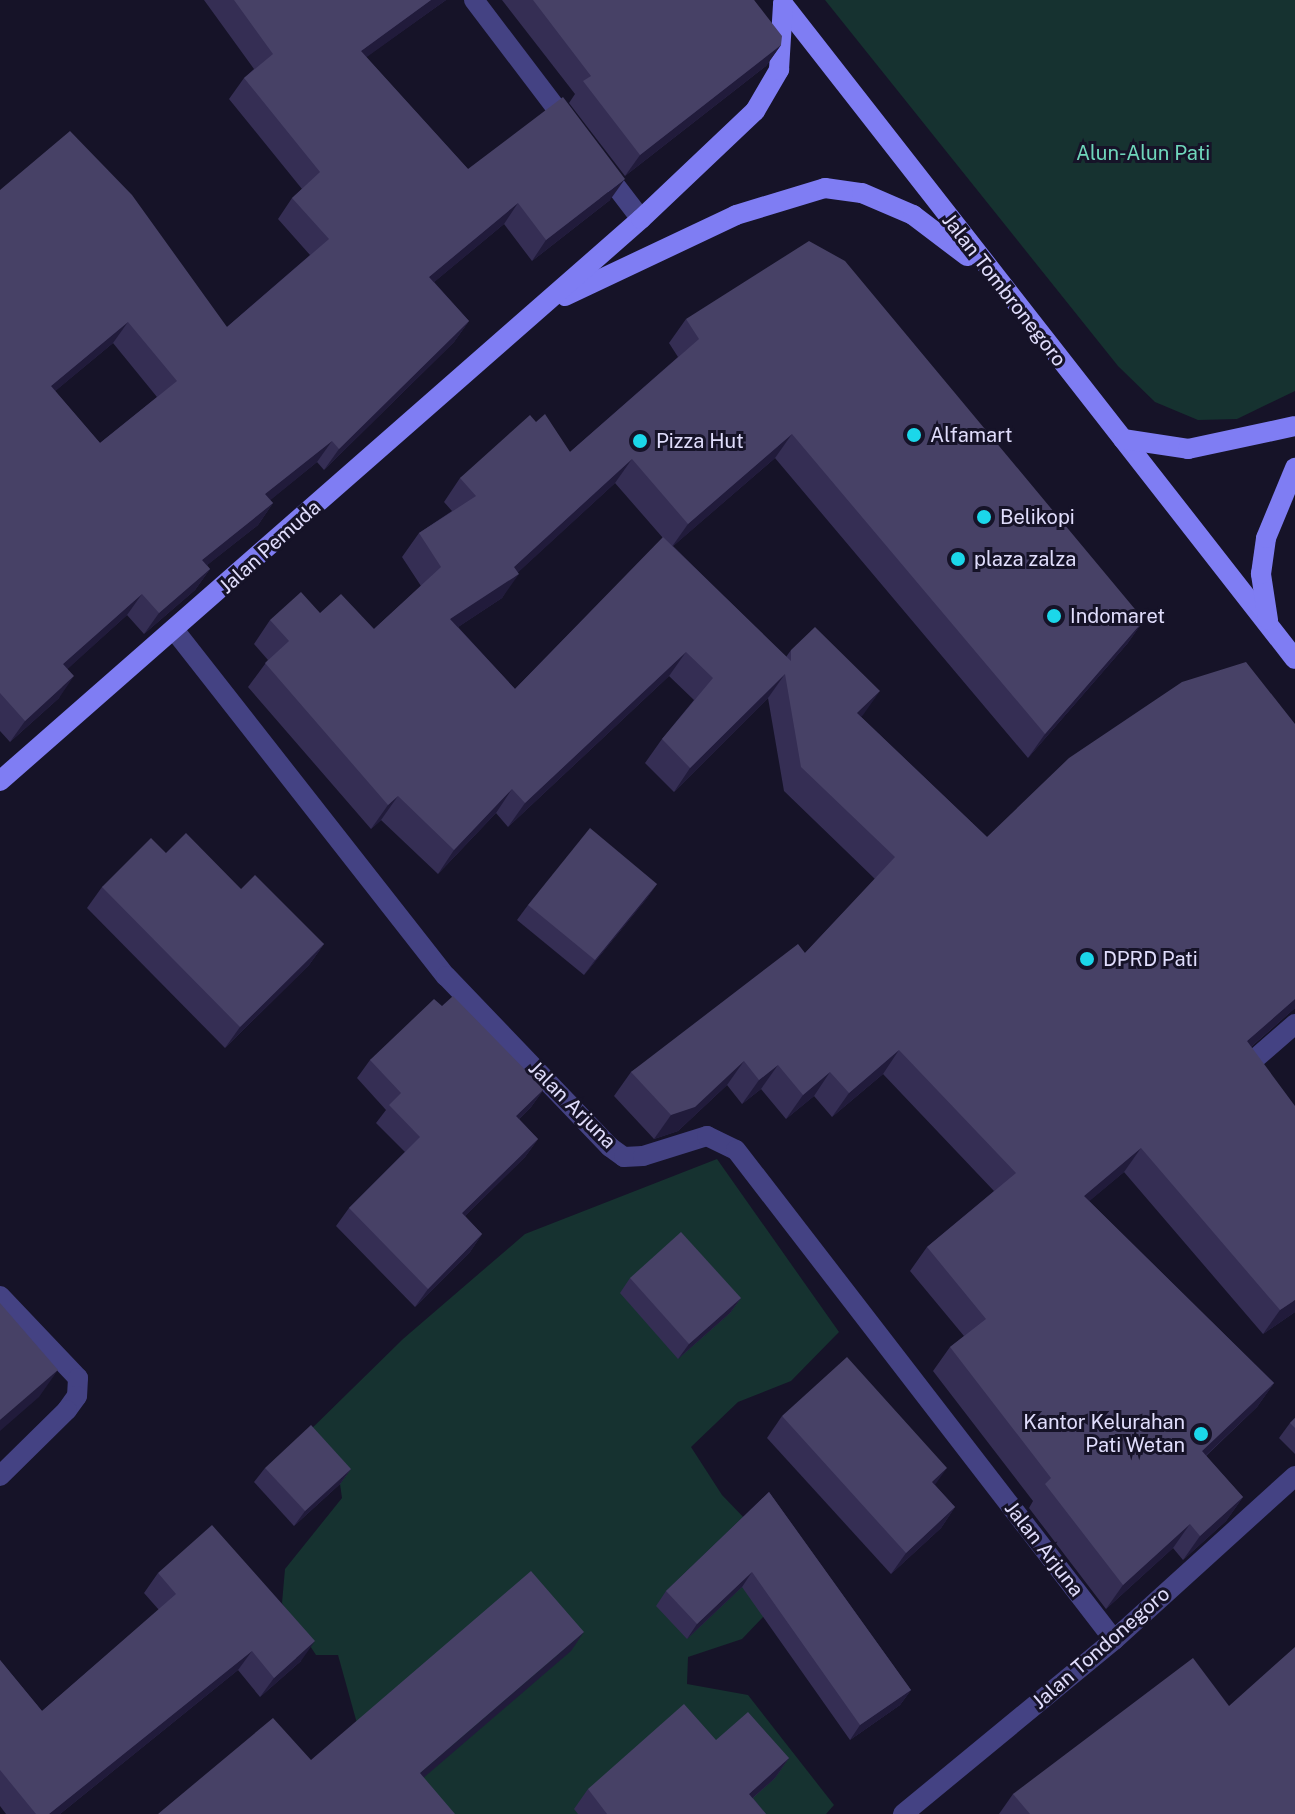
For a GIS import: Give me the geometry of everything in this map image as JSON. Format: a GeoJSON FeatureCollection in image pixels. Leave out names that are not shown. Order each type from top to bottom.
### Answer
{"type":"FeatureCollection","features":[{"type":"Feature","properties":{"kind":"main road"},"geometry":{"type":"LineString","coordinates":[[537,311],[641,219],[755,111],[779,70],[782,2]]}},
{"type":"Feature","properties":{"kind":"main road","name":"Jalan Tombronegoro"},"geometry":{"type":"LineString","coordinates":[[782,2],[987,270],[1295,659]]}},
{"type":"Feature","properties":{"kind":"main road"},"geometry":{"type":"LineString","coordinates":[[537,311],[621,266],[736,215],[825,188],[862,193],[913,215],[987,270]]}},
{"type":"Feature","properties":{"kind":"main road","name":"Jalan Pemuda"},"geometry":{"type":"LineString","coordinates":[[0,781],[537,311]]}},
{"type":"Feature","properties":{"kind":"main road"},"geometry":{"type":"LineString","coordinates":[[1123,439],[1188,449],[1295,426]]}},
{"type":"Feature","properties":{"kind":"main road"},"geometry":{"type":"LineString","coordinates":[[1268,624],[1261,574],[1266,538],[1295,468]]}},
{"type":"Feature","properties":{"kind":"street"},"geometry":{"type":"LineString","coordinates":[[474,0],[641,219]]}},
{"type":"Feature","properties":{"kind":"street","name":"Jalan Arjuna"},"geometry":{"type":"LineString","coordinates":[[175,631],[446,976],[610,1147],[624,1157],[643,1156],[707,1136],[736,1150],[1114,1640]]}},
{"type":"Feature","properties":{"kind":"street"},"geometry":{"type":"LineString","coordinates":[[1249,1064],[1295,1024]]}},
{"type":"Feature","properties":{"kind":"street"},"geometry":{"type":"LineString","coordinates":[[0,1296],[78,1378],[77,1396],[67,1410],[0,1476]]}},
{"type":"Feature","properties":{"kind":"street","name":"Jalan Tondonegoro"},"geometry":{"type":"LineString","coordinates":[[903,1814],[1114,1640],[1295,1476]]}},
{"type":"Feature","properties":{"kind":"green space","name":"Alun-Alun Pati"},"geometry":{"type":"Polygon","coordinates":[[[825,0],[1295,0],[1295,391],[1237,419],[1198,420],[1155,402],[1118,366],[825,0]]]}},
{"type":"Feature","properties":{"kind":"green space"},"geometry":{"type":"Polygon","coordinates":[[[717,1159],[839,1332],[791,1381],[738,1402],[691,1447],[722,1495],[801,1577],[742,1639],[688,1657],[687,1684],[748,1695],[834,1805],[826,1814],[426,1814],[358,1727],[338,1655],[316,1655],[282,1603],[285,1569],[342,1498],[340,1484],[300,1440],[403,1339],[525,1234],[717,1159]]]}},
{"type":"Feature","properties":{"kind":"building"},"geometry":{"type":"Polygon","coordinates":[[[234,0],[431,0],[361,51],[468,169],[563,97],[625,179],[546,240],[518,203],[429,277],[469,321],[339,449],[332,441],[265,494],[273,503],[202,560],[210,569],[159,613],[142,594],[63,664],[74,676],[25,721],[0,693],[0,190],[70,131],[132,195],[227,327],[329,239],[292,198],[320,172],[244,78],[273,54],[234,0]],[[128,322],[51,386],[100,443],[177,381],[128,322]]]}},
{"type":"Feature","properties":{"kind":"building"},"geometry":{"type":"Polygon","coordinates":[[[533,0],[754,0],[782,36],[781,45],[640,155],[583,81],[591,76],[533,0]]]}},
{"type":"Feature","properties":{"kind":"building"},"geometry":{"type":"Polygon","coordinates":[[[809,241],[845,261],[1144,620],[1045,734],[792,434],[688,524],[632,459],[514,567],[519,574],[450,619],[515,689],[663,537],[791,661],[791,650],[815,627],[880,691],[857,713],[987,837],[1069,758],[1182,682],[1246,662],[1295,724],[1295,999],[1247,1041],[1295,1106],[1295,1300],[1280,1310],[1141,1148],[1084,1196],[1274,1383],[1202,1451],[1243,1497],[1200,1536],[1190,1524],[1123,1585],[1045,1484],[1051,1478],[950,1347],[986,1319],[927,1247],[1016,1173],[899,1050],[849,1093],[830,1072],[803,1095],[778,1065],[759,1080],[744,1061],[695,1107],[671,1115],[631,1072],[798,944],[805,953],[895,857],[801,767],[785,674],[690,768],[662,739],[713,678],[686,652],[525,803],[512,789],[454,850],[398,796],[388,805],[265,663],[289,641],[270,620],[301,592],[320,613],[341,594],[374,629],[441,567],[419,533],[476,496],[460,478],[530,415],[536,422],[545,414],[570,452],[699,339],[686,319],[809,241]]]}},
{"type":"Feature","properties":{"kind":"building"},"geometry":{"type":"Polygon","coordinates":[[[590,828],[657,884],[595,960],[528,905],[590,828]]]}},
{"type":"Feature","properties":{"kind":"building"},"geometry":{"type":"Polygon","coordinates":[[[186,833],[241,889],[255,875],[324,944],[240,1027],[102,887],[151,838],[166,853],[186,833]]]}},
{"type":"Feature","properties":{"kind":"building"},"geometry":{"type":"Polygon","coordinates":[[[453,996],[544,1089],[516,1116],[538,1139],[462,1213],[482,1234],[428,1289],[349,1208],[420,1137],[389,1105],[401,1093],[370,1060],[434,999],[442,1006],[453,996]]]}},
{"type":"Feature","properties":{"kind":"building"},"geometry":{"type":"Polygon","coordinates":[[[681,1232],[741,1298],[689,1344],[630,1278],[681,1232]]]}},
{"type":"Feature","properties":{"kind":"building"},"geometry":{"type":"Polygon","coordinates":[[[0,1303],[58,1370],[0,1420],[0,1303]]]}},
{"type":"Feature","properties":{"kind":"building"},"geometry":{"type":"Polygon","coordinates":[[[847,1357],[947,1468],[932,1482],[955,1507],[906,1553],[782,1416],[847,1357]]]}},
{"type":"Feature","properties":{"kind":"building"},"geometry":{"type":"Polygon","coordinates":[[[311,1425],[351,1469],[305,1511],[265,1468],[311,1425]]]}},
{"type":"Feature","properties":{"kind":"building"},"geometry":{"type":"Polygon","coordinates":[[[769,1492],[911,1690],[860,1725],[752,1572],[697,1624],[666,1591],[769,1492]]]}},
{"type":"Feature","properties":{"kind":"building"},"geometry":{"type":"Polygon","coordinates":[[[212,1525],[315,1641],[274,1678],[252,1651],[49,1814],[36,1814],[0,1770],[0,1660],[42,1711],[176,1594],[158,1573],[212,1525]]]}},
{"type":"Feature","properties":{"kind":"building"},"geometry":{"type":"Polygon","coordinates":[[[531,1571],[584,1632],[420,1773],[455,1814],[158,1814],[273,1718],[311,1760],[531,1571]]]}},
{"type":"Feature","properties":{"kind":"building"},"geometry":{"type":"Polygon","coordinates":[[[1295,1647],[1295,1814],[1030,1814],[1013,1794],[1193,1658],[1229,1706],[1295,1647]]]}},
{"type":"Feature","properties":{"kind":"building"},"geometry":{"type":"Polygon","coordinates":[[[684,1704],[716,1740],[748,1712],[789,1758],[749,1794],[766,1814],[607,1814],[588,1789],[684,1704]]]}},
{"type":"Feature","properties":{"kind":"place","name":"Alfamart"},"geometry":{"type":"Point","coordinates":[914,435]}},
{"type":"Feature","properties":{"kind":"place","name":"Pizza Hut"},"geometry":{"type":"Point","coordinates":[640,441]}},
{"type":"Feature","properties":{"kind":"place","name":"Belikopi"},"geometry":{"type":"Point","coordinates":[984,517]}},
{"type":"Feature","properties":{"kind":"place","name":"plaza zalza"},"geometry":{"type":"Point","coordinates":[958,559]}},
{"type":"Feature","properties":{"kind":"place","name":"Indomaret"},"geometry":{"type":"Point","coordinates":[1054,616]}},
{"type":"Feature","properties":{"kind":"place","name":"DPRD Pati"},"geometry":{"type":"Point","coordinates":[1087,959]}},
{"type":"Feature","properties":{"kind":"place","name":"Kantor Kelurahan Pati Wetan"},"geometry":{"type":"Point","coordinates":[1201,1434]}}]}
